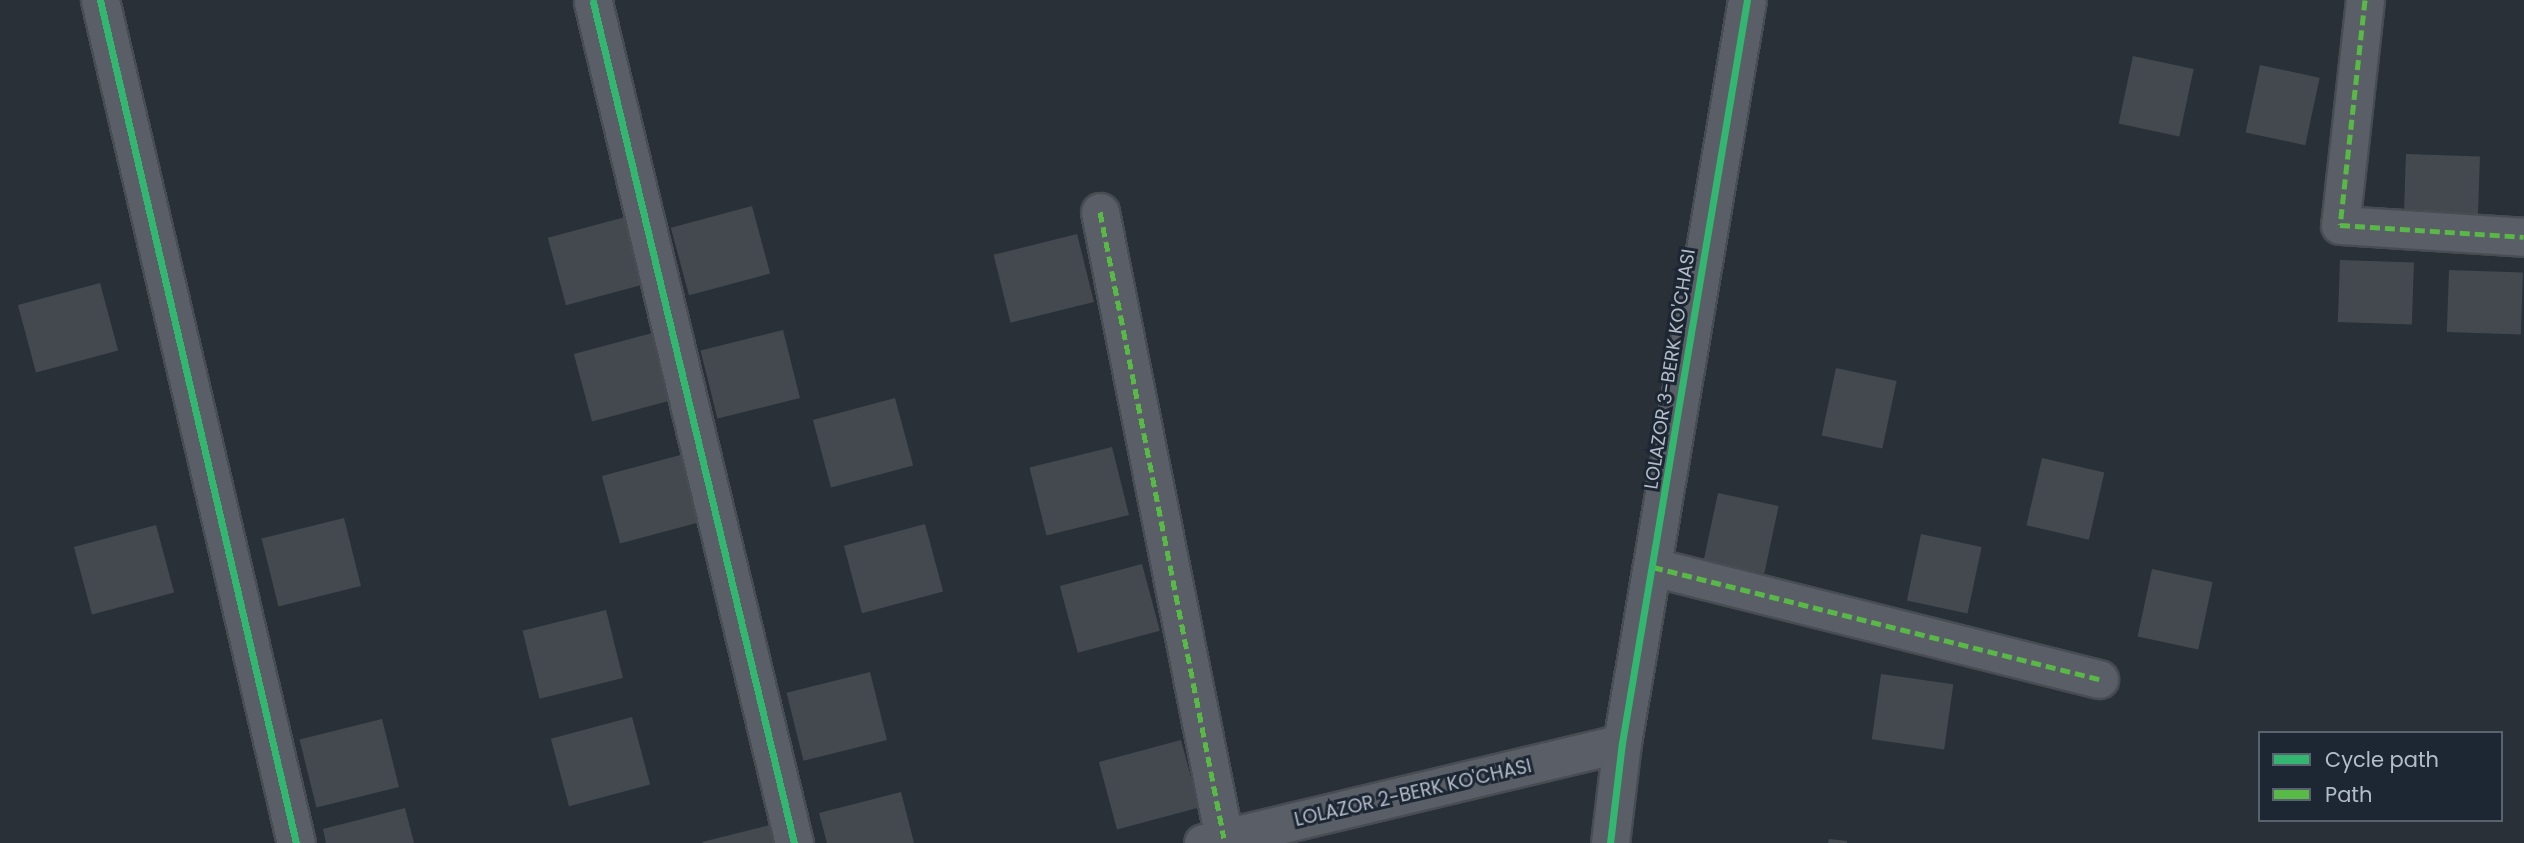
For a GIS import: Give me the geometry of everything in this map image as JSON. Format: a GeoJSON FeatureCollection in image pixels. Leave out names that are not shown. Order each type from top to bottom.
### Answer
{"type":"FeatureCollection","features":[{"type":"Feature","properties":{"kind":"street"},"geometry":{"type":"LineString","coordinates":[[100,0],[296,843]]}},
{"type":"Feature","properties":{"kind":"street","name":"LOLAZOR 3-BERK KO'CHASI"},"geometry":{"type":"LineString","coordinates":[[1610,843],[1622,743],[1747,0]]}},
{"type":"Feature","properties":{"kind":"street"},"geometry":{"type":"LineString","coordinates":[[2365,0],[2340,225],[2524,237]]}},
{"type":"Feature","properties":{"kind":"street"},"geometry":{"type":"LineString","coordinates":[[593,2],[794,843]]}},
{"type":"Feature","properties":{"kind":"street"},"geometry":{"type":"LineString","coordinates":[[1100,212],[1213,841]]}},
{"type":"Feature","properties":{"kind":"street"},"geometry":{"type":"LineString","coordinates":[[1653,567],[2099,679]]}},
{"type":"Feature","properties":{"kind":"street","name":"LOLAZOR 2-BERK KO'CHASI"},"geometry":{"type":"LineString","coordinates":[[1213,841],[1622,743]]}},
{"type":"Feature","properties":{"kind":"building"},"geometry":{"type":"Polygon","coordinates":[[[2133,56],[2194,69],[2179,136],[2119,123],[2133,56]]]}},
{"type":"Feature","properties":{"kind":"building"},"geometry":{"type":"Polygon","coordinates":[[[2260,65],[2320,78],[2305,145],[2246,132],[2260,65]]]}},
{"type":"Feature","properties":{"kind":"building"},"geometry":{"type":"Polygon","coordinates":[[[2406,154],[2480,157],[2478,219],[2404,216],[2406,154]]]}},
{"type":"Feature","properties":{"kind":"building"},"geometry":{"type":"Polygon","coordinates":[[[752,206],[770,274],[689,295],[671,228],[752,206]]]}},
{"type":"Feature","properties":{"kind":"building"},"geometry":{"type":"Polygon","coordinates":[[[629,216],[647,284],[566,305],[548,238],[629,216]]]}},
{"type":"Feature","properties":{"kind":"building"},"geometry":{"type":"Polygon","coordinates":[[[1077,234],[1094,302],[1010,323],[994,255],[1077,234]]]}},
{"type":"Feature","properties":{"kind":"building"},"geometry":{"type":"Polygon","coordinates":[[[2340,260],[2414,263],[2412,325],[2338,322],[2340,260]]]}},
{"type":"Feature","properties":{"kind":"building"},"geometry":{"type":"Polygon","coordinates":[[[2449,270],[2523,273],[2521,335],[2447,332],[2449,270]]]}},
{"type":"Feature","properties":{"kind":"building"},"geometry":{"type":"Polygon","coordinates":[[[100,283],[118,351],[36,373],[18,305],[100,283]]]}},
{"type":"Feature","properties":{"kind":"building"},"geometry":{"type":"Polygon","coordinates":[[[783,330],[800,398],[717,418],[701,351],[783,330]]]}},
{"type":"Feature","properties":{"kind":"building"},"geometry":{"type":"Polygon","coordinates":[[[656,332],[674,400],[592,422],[574,354],[656,332]]]}},
{"type":"Feature","properties":{"kind":"building"},"geometry":{"type":"Polygon","coordinates":[[[1836,368],[1897,381],[1882,448],[1822,435],[1836,368]]]}},
{"type":"Feature","properties":{"kind":"building"},"geometry":{"type":"Polygon","coordinates":[[[895,398],[913,466],[831,488],[813,420],[895,398]]]}},
{"type":"Feature","properties":{"kind":"building"},"geometry":{"type":"Polygon","coordinates":[[[1112,447],[1129,515],[1046,535],[1030,468],[1112,447]]]}},
{"type":"Feature","properties":{"kind":"building"},"geometry":{"type":"Polygon","coordinates":[[[684,454],[702,522],[620,544],[602,476],[684,454]]]}},
{"type":"Feature","properties":{"kind":"building"},"geometry":{"type":"Polygon","coordinates":[[[2042,458],[2104,472],[2089,540],[2026,525],[2042,458]]]}},
{"type":"Feature","properties":{"kind":"building"},"geometry":{"type":"Polygon","coordinates":[[[1718,493],[1779,506],[1764,573],[1704,560],[1718,493]]]}},
{"type":"Feature","properties":{"kind":"building"},"geometry":{"type":"Polygon","coordinates":[[[344,518],[361,586],[278,606],[262,539],[344,518]]]}},
{"type":"Feature","properties":{"kind":"building"},"geometry":{"type":"Polygon","coordinates":[[[925,524],[943,592],[862,613],[844,546],[925,524]]]}},
{"type":"Feature","properties":{"kind":"building"},"geometry":{"type":"Polygon","coordinates":[[[156,525],[174,593],[92,615],[74,547],[156,525]]]}},
{"type":"Feature","properties":{"kind":"building"},"geometry":{"type":"Polygon","coordinates":[[[1921,534],[1982,547],[1968,613],[1907,601],[1921,534]]]}},
{"type":"Feature","properties":{"kind":"building"},"geometry":{"type":"Polygon","coordinates":[[[1142,564],[1160,631],[1078,653],[1060,586],[1142,564]]]}},
{"type":"Feature","properties":{"kind":"building"},"geometry":{"type":"Polygon","coordinates":[[[2152,569],[2213,582],[2198,649],[2138,636],[2152,569]]]}},
{"type":"Feature","properties":{"kind":"building"},"geometry":{"type":"Polygon","coordinates":[[[606,610],[623,678],[539,699],[523,631],[606,610]]]}},
{"type":"Feature","properties":{"kind":"building"},"geometry":{"type":"Polygon","coordinates":[[[870,672],[887,740],[803,761],[787,693],[870,672]]]}},
{"type":"Feature","properties":{"kind":"building"},"geometry":{"type":"Polygon","coordinates":[[[1881,674],[1953,684],[1944,750],[1872,739],[1881,674]]]}},
{"type":"Feature","properties":{"kind":"building"},"geometry":{"type":"Polygon","coordinates":[[[632,717],[650,785],[569,806],[551,739],[632,717]]]}},
{"type":"Feature","properties":{"kind":"building"},"geometry":{"type":"Polygon","coordinates":[[[382,719],[399,787],[316,807],[300,740],[382,719]]]}},
{"type":"Feature","properties":{"kind":"building"},"geometry":{"type":"Polygon","coordinates":[[[1181,740],[1199,808],[1117,830],[1099,762],[1181,740]]]}},
{"type":"Feature","properties":{"kind":"building"},"geometry":{"type":"Polygon","coordinates":[[[901,792],[914,843],[827,843],[819,813],[901,792]]]}},
{"type":"Feature","properties":{"kind":"building"},"geometry":{"type":"Polygon","coordinates":[[[405,808],[414,843],[326,843],[323,829],[405,808]]]}},
{"type":"Feature","properties":{"kind":"building"},"geometry":{"type":"Polygon","coordinates":[[[774,824],[779,843],[702,842],[774,824]]]}},
{"type":"Feature","properties":{"kind":"building"},"geometry":{"type":"Polygon","coordinates":[[[1829,839],[1847,841],[1847,843],[1828,843],[1829,839]]]}},
{"type":"Feature","properties":{"kind":"marked path"},"geometry":{"type":"LineString","coordinates":[[2365,0],[2340,225],[2524,237]]}},
{"type":"Feature","properties":{"kind":"marked path"},"geometry":{"type":"LineString","coordinates":[[1100,212],[1224,838]]}},
{"type":"Feature","properties":{"kind":"marked path"},"geometry":{"type":"LineString","coordinates":[[1653,567],[2099,679]]}},
{"type":"Feature","properties":{"kind":"cycle path"},"geometry":{"type":"LineString","coordinates":[[100,0],[296,843]]}},
{"type":"Feature","properties":{"kind":"cycle path"},"geometry":{"type":"LineString","coordinates":[[1610,843],[1622,743],[1747,0]]}},
{"type":"Feature","properties":{"kind":"cycle path"},"geometry":{"type":"LineString","coordinates":[[593,2],[794,843]]}}]}
